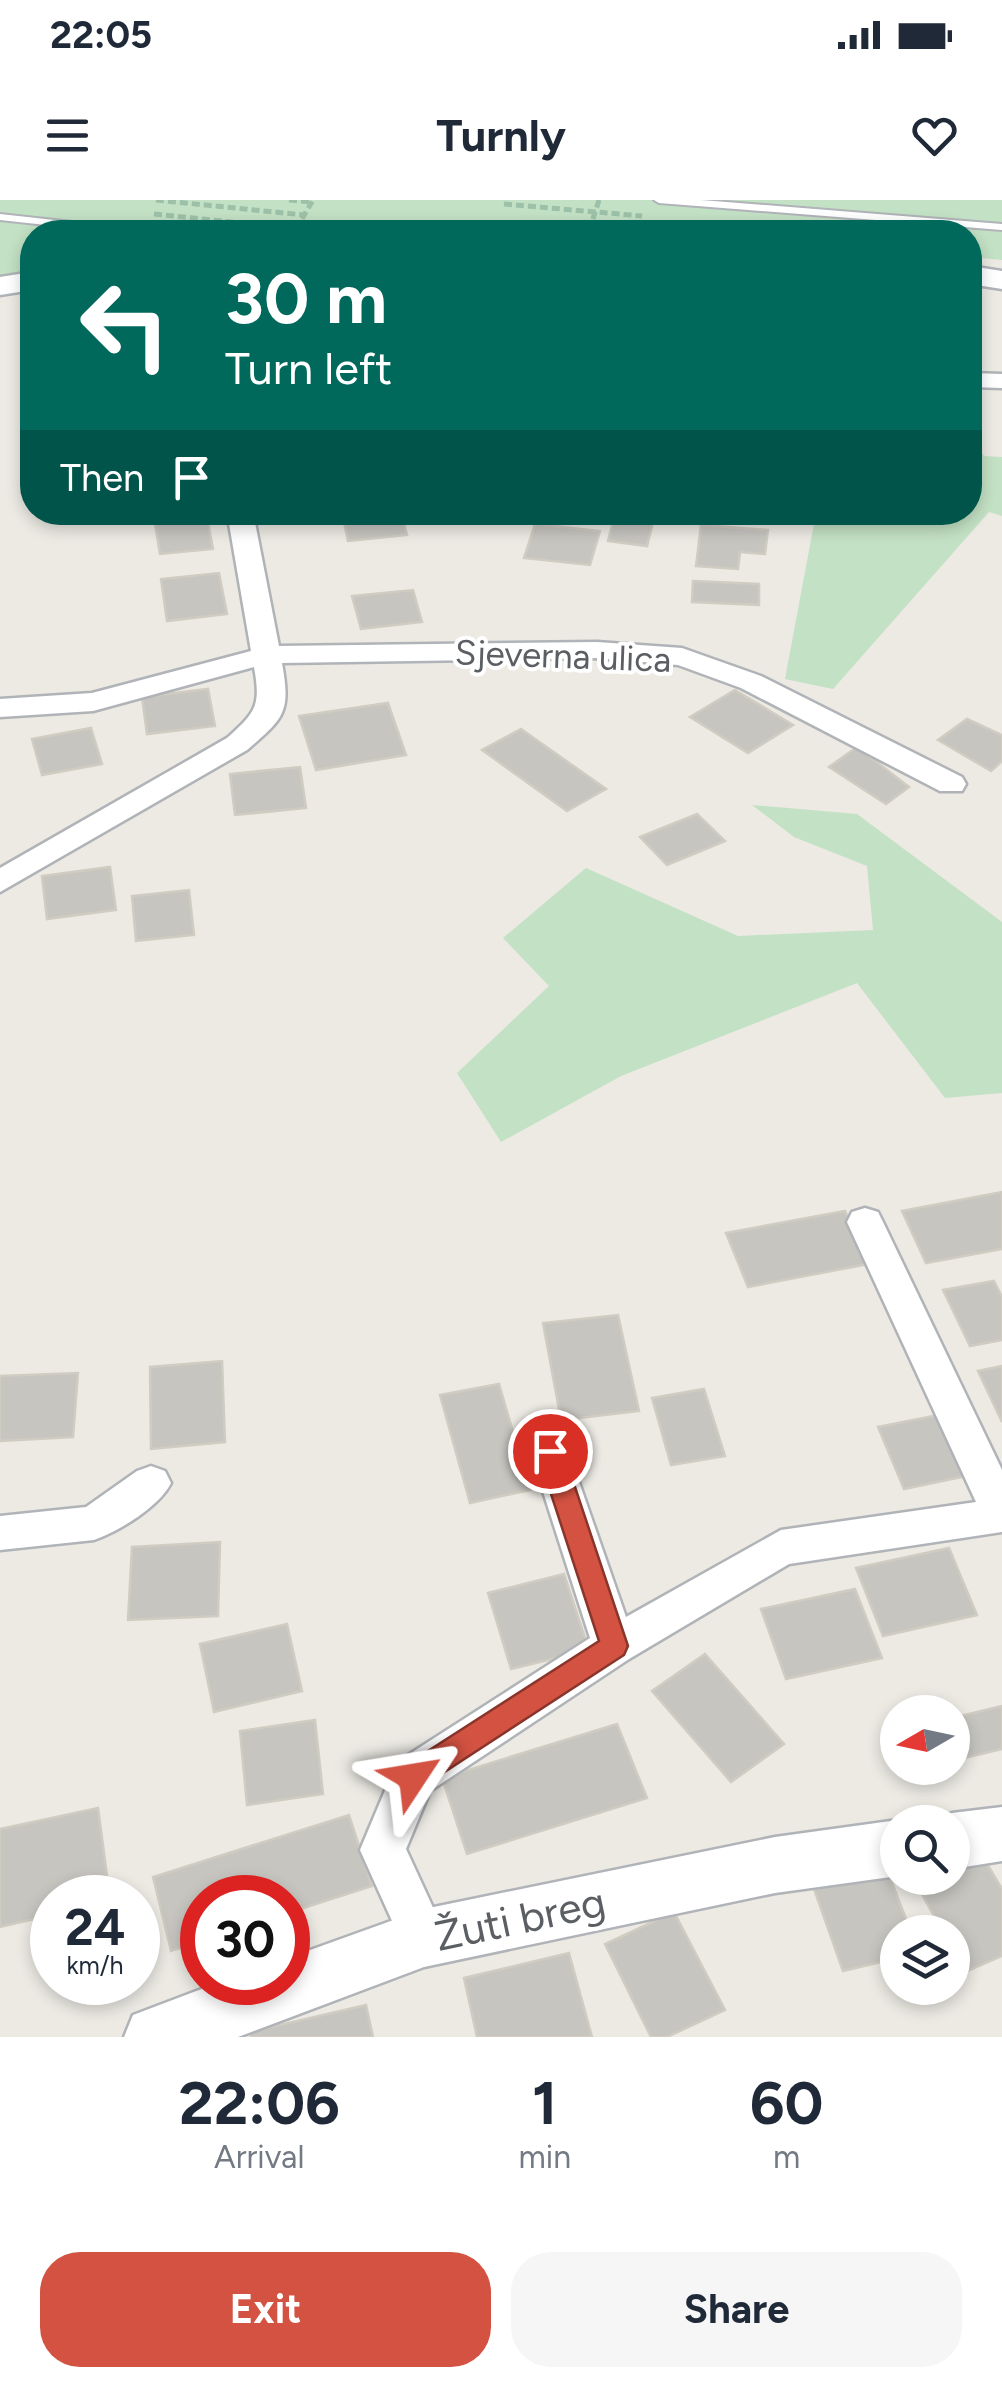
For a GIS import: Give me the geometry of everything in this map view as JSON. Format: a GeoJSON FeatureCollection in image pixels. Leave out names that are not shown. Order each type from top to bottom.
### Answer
{"type":"FeatureCollection","features":[{"type":"Feature","properties":{"kind":"street"},"geometry":{"type":"LineString","coordinates":[[0,882],[237,744],[262,722],[274,698],[243,525]]}},
{"type":"Feature","properties":{"kind":"street","name":"Sjeverna ulica"},"geometry":{"type":"LineString","coordinates":[[0,708],[93,702],[268,654],[597,650],[682,657],[751,682],[951,784]]}},
{"type":"Feature","properties":{"kind":"street"},"geometry":{"type":"LineString","coordinates":[[424,1938],[383,1850],[413,1777],[614,1646],[780,1548],[1002,1514],[865,1222]]}},
{"type":"Feature","properties":{"kind":"street"},"geometry":{"type":"LineString","coordinates":[[550,1451],[614,1646]]}},
{"type":"Feature","properties":{"kind":"street"},"geometry":{"type":"LineString","coordinates":[[0,1533],[94,1523],[151,1483]]}},
{"type":"Feature","properties":{"kind":"street"},"geometry":{"type":"LineString","coordinates":[[970,1838],[1002,1834]]}},
{"type":"Feature","properties":{"kind":"street","name":"Žuti breg"},"geometry":{"type":"LineString","coordinates":[[155,2037],[424,1938],[775,1865],[880,1850]]}},
{"type":"Feature","properties":{"kind":"lane"},"geometry":{"type":"LineString","coordinates":[[659,200],[913,220]]}},
{"type":"Feature","properties":{"kind":"lane"},"geometry":{"type":"LineString","coordinates":[[0,217],[27,220]]}},
{"type":"Feature","properties":{"kind":"path"},"geometry":{"type":"LineString","coordinates":[[156,200],[304,215]]}},
{"type":"Feature","properties":{"kind":"path"},"geometry":{"type":"LineString","coordinates":[[289,200],[312,201],[301,220]]}},
{"type":"Feature","properties":{"kind":"green space"},"geometry":{"type":"Polygon","coordinates":[[[0,200],[1002,200],[1002,260],[982,258],[982,220],[20,220],[20,273],[0,277],[0,200]]]}},
{"type":"Feature","properties":{"kind":"green space"},"geometry":{"type":"Polygon","coordinates":[[[982,453],[1002,457],[1002,516],[989,512],[982,520],[982,453]]]}},
{"type":"Feature","properties":{"kind":"green space"},"geometry":{"type":"Polygon","coordinates":[[[814,525],[978,525],[833,689],[785,679],[814,525]]]}},
{"type":"Feature","properties":{"kind":"green space"},"geometry":{"type":"Polygon","coordinates":[[[752,805],[857,814],[1002,922],[1002,1093],[945,1098],[857,983],[621,1076],[501,1142],[457,1073],[549,986],[503,938],[586,868],[738,936],[873,930],[867,866],[794,837],[752,805]]]}},
{"type":"Feature","properties":{"kind":"building"},"geometry":{"type":"Polygon","coordinates":[[[155,525],[208,525],[213,549],[160,554],[155,525]]]}},
{"type":"Feature","properties":{"kind":"building"},"geometry":{"type":"Polygon","coordinates":[[[345,525],[404,525],[407,535],[348,541],[345,525]]]}},
{"type":"Feature","properties":{"kind":"building"},"geometry":{"type":"Polygon","coordinates":[[[535,525],[600,531],[590,565],[524,558],[535,525]]]}},
{"type":"Feature","properties":{"kind":"building"},"geometry":{"type":"Polygon","coordinates":[[[612,525],[652,525],[647,546],[608,541],[612,525]]]}},
{"type":"Feature","properties":{"kind":"building"},"geometry":{"type":"Polygon","coordinates":[[[701,525],[768,530],[765,554],[740,552],[738,569],[696,566],[701,525]]]}},
{"type":"Feature","properties":{"kind":"building"},"geometry":{"type":"Polygon","coordinates":[[[219,573],[227,614],[167,621],[161,579],[219,573]]]}},
{"type":"Feature","properties":{"kind":"building"},"geometry":{"type":"Polygon","coordinates":[[[693,581],[759,584],[759,605],[692,602],[693,581]]]}},
{"type":"Feature","properties":{"kind":"building"},"geometry":{"type":"Polygon","coordinates":[[[413,590],[422,622],[361,629],[352,596],[413,590]]]}},
{"type":"Feature","properties":{"kind":"building"},"geometry":{"type":"Polygon","coordinates":[[[208,689],[215,726],[147,734],[142,697],[208,689]]]}},
{"type":"Feature","properties":{"kind":"building"},"geometry":{"type":"Polygon","coordinates":[[[735,690],[793,725],[748,753],[690,717],[735,690]]]}},
{"type":"Feature","properties":{"kind":"building"},"geometry":{"type":"Polygon","coordinates":[[[388,703],[406,755],[316,770],[299,716],[388,703]]]}},
{"type":"Feature","properties":{"kind":"building"},"geometry":{"type":"Polygon","coordinates":[[[967,719],[1002,735],[1002,761],[991,771],[938,740],[967,719]]]}},
{"type":"Feature","properties":{"kind":"building"},"geometry":{"type":"Polygon","coordinates":[[[91,728],[102,764],[42,775],[32,739],[91,728]]]}},
{"type":"Feature","properties":{"kind":"building"},"geometry":{"type":"Polygon","coordinates":[[[521,729],[606,789],[567,811],[482,750],[521,729]]]}},
{"type":"Feature","properties":{"kind":"building"},"geometry":{"type":"Polygon","coordinates":[[[857,747],[909,787],[886,804],[829,767],[857,747]]]}},
{"type":"Feature","properties":{"kind":"building"},"geometry":{"type":"Polygon","coordinates":[[[300,767],[306,808],[235,815],[230,774],[300,767]]]}},
{"type":"Feature","properties":{"kind":"building"},"geometry":{"type":"Polygon","coordinates":[[[697,814],[725,841],[667,865],[640,837],[697,814]]]}},
{"type":"Feature","properties":{"kind":"building"},"geometry":{"type":"Polygon","coordinates":[[[110,867],[116,910],[47,919],[42,876],[110,867]]]}},
{"type":"Feature","properties":{"kind":"building"},"geometry":{"type":"Polygon","coordinates":[[[189,890],[194,935],[136,941],[132,896],[189,890]]]}},
{"type":"Feature","properties":{"kind":"building"},"geometry":{"type":"Polygon","coordinates":[[[1002,1192],[1002,1249],[926,1263],[902,1211],[1002,1192]]]}},
{"type":"Feature","properties":{"kind":"building"},"geometry":{"type":"Polygon","coordinates":[[[845,1211],[868,1264],[748,1287],[726,1233],[845,1211]]]}},
{"type":"Feature","properties":{"kind":"building"},"geometry":{"type":"Polygon","coordinates":[[[994,1281],[1002,1297],[1002,1340],[970,1346],[943,1290],[994,1281]]]}},
{"type":"Feature","properties":{"kind":"building"},"geometry":{"type":"Polygon","coordinates":[[[618,1315],[639,1411],[561,1420],[543,1323],[618,1315]]]}},
{"type":"Feature","properties":{"kind":"building"},"geometry":{"type":"Polygon","coordinates":[[[222,1361],[225,1442],[151,1449],[150,1367],[222,1361]]]}},
{"type":"Feature","properties":{"kind":"building"},"geometry":{"type":"Polygon","coordinates":[[[1002,1366],[1002,1422],[978,1371],[1002,1366]]]}},
{"type":"Feature","properties":{"kind":"building"},"geometry":{"type":"Polygon","coordinates":[[[78,1373],[73,1437],[0,1441],[0,1376],[78,1373]]]}},
{"type":"Feature","properties":{"kind":"building"},"geometry":{"type":"Polygon","coordinates":[[[499,1384],[530,1490],[470,1503],[440,1395],[499,1384]]]}},
{"type":"Feature","properties":{"kind":"building"},"geometry":{"type":"Polygon","coordinates":[[[704,1389],[725,1456],[671,1465],[652,1398],[704,1389]]]}},
{"type":"Feature","properties":{"kind":"building"},"geometry":{"type":"Polygon","coordinates":[[[939,1415],[966,1476],[904,1489],[878,1427],[939,1415]]]}},
{"type":"Feature","properties":{"kind":"building"},"geometry":{"type":"Polygon","coordinates":[[[220,1542],[218,1616],[128,1620],[132,1547],[220,1542]]]}},
{"type":"Feature","properties":{"kind":"building"},"geometry":{"type":"Polygon","coordinates":[[[949,1548],[977,1615],[883,1636],[856,1568],[949,1548]]]}},
{"type":"Feature","properties":{"kind":"building"},"geometry":{"type":"Polygon","coordinates":[[[564,1574],[589,1650],[511,1669],[488,1593],[564,1574]]]}},
{"type":"Feature","properties":{"kind":"building"},"geometry":{"type":"Polygon","coordinates":[[[855,1589],[882,1658],[786,1679],[761,1609],[855,1589]]]}},
{"type":"Feature","properties":{"kind":"building"},"geometry":{"type":"Polygon","coordinates":[[[287,1624],[302,1691],[214,1712],[200,1644],[287,1624]]]}},
{"type":"Feature","properties":{"kind":"building"},"geometry":{"type":"Polygon","coordinates":[[[705,1654],[784,1744],[731,1782],[652,1691],[705,1654]]]}},
{"type":"Feature","properties":{"kind":"building"},"geometry":{"type":"Polygon","coordinates":[[[1002,1706],[1002,1749],[970,1757],[970,1714],[1002,1706]]]}},
{"type":"Feature","properties":{"kind":"building"},"geometry":{"type":"Polygon","coordinates":[[[315,1720],[323,1794],[247,1805],[240,1731],[315,1720]]]}},
{"type":"Feature","properties":{"kind":"building"},"geometry":{"type":"Polygon","coordinates":[[[617,1724],[647,1798],[467,1854],[442,1778],[617,1724]]]}},
{"type":"Feature","properties":{"kind":"building"},"geometry":{"type":"Polygon","coordinates":[[[98,1808],[107,1875],[30,1875],[30,1920],[0,1927],[0,1829],[98,1808]]]}},
{"type":"Feature","properties":{"kind":"building"},"geometry":{"type":"Polygon","coordinates":[[[349,1815],[372,1886],[310,1906],[310,1875],[180,1875],[180,1948],[171,1951],[160,1906],[159,1875],[349,1815]]]}},
{"type":"Feature","properties":{"kind":"building"},"geometry":{"type":"Polygon","coordinates":[[[980,1852],[1002,1889],[1002,1956],[970,1970],[970,1915],[934,1915],[922,1895],[970,1895],[970,1856],[980,1852]]]}},
{"type":"Feature","properties":{"kind":"building"},"geometry":{"type":"Polygon","coordinates":[[[880,1874],[880,1895],[897,1895],[904,1915],[880,1915],[880,1962],[843,1971],[814,1889],[880,1874]]]}},
{"type":"Feature","properties":{"kind":"building"},"geometry":{"type":"Polygon","coordinates":[[[674,1912],[725,2010],[667,2037],[651,2037],[605,1944],[674,1912]]]}},
{"type":"Feature","properties":{"kind":"building"},"geometry":{"type":"Polygon","coordinates":[[[569,1953],[592,2037],[477,2037],[464,1978],[569,1953]]]}},
{"type":"Feature","properties":{"kind":"building"},"geometry":{"type":"Polygon","coordinates":[[[366,2005],[373,2037],[251,2037],[250,2032],[366,2005]]]}},
{"type":"Feature","properties":{"kind":"route"},"geometry":{"type":"LineString","coordinates":[[413,1777],[614,1646],[550,1451]]}}]}
